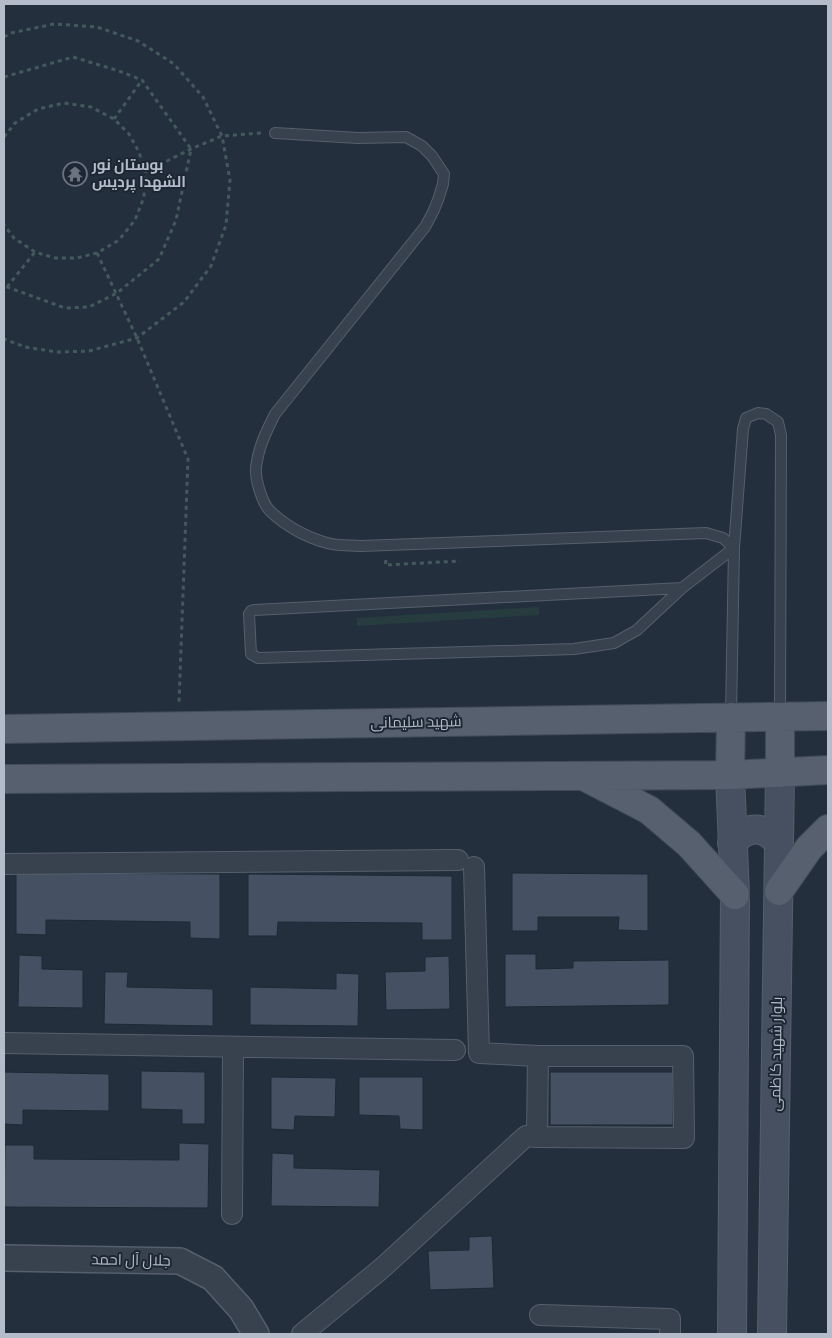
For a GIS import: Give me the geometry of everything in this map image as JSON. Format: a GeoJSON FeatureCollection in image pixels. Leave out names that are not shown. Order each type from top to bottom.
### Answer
{"type":"FeatureCollection","features":[{"type":"Feature","properties":{"kind":"main road","name":"شهید سلیمانی"},"geometry":{"type":"LineString","coordinates":[[4,729],[828,716]]}},
{"type":"Feature","properties":{"kind":"main road"},"geometry":{"type":"LineString","coordinates":[[731,717],[730,775],[734,895],[732,1334]]}},
{"type":"Feature","properties":{"kind":"main road"},"geometry":{"type":"LineString","coordinates":[[780,717],[780,773]]}},
{"type":"Feature","properties":{"kind":"main road"},"geometry":{"type":"LineString","coordinates":[[4,779],[730,775],[828,770]]}},
{"type":"Feature","properties":{"kind":"main road","name":"بلوار شهید کاظمی"},"geometry":{"type":"LineString","coordinates":[[772,1334],[780,773]]}},
{"type":"Feature","properties":{"kind":"main road"},"geometry":{"type":"LineString","coordinates":[[584,776],[648,810],[689,844],[734,895]]}},
{"type":"Feature","properties":{"kind":"main road"},"geometry":{"type":"LineString","coordinates":[[732,843],[746,831],[756,829],[765,831],[779,843]]}},
{"type":"Feature","properties":{"kind":"main road"},"geometry":{"type":"LineString","coordinates":[[779,891],[809,848],[828,829]]}},
{"type":"Feature","properties":{"kind":"street"},"geometry":{"type":"LineString","coordinates":[[4,864],[466,864],[478,1053],[538,1056],[683,1056],[684,1138],[526,1136],[381,1269],[302,1334]]}},
{"type":"Feature","properties":{"kind":"street"},"geometry":{"type":"LineString","coordinates":[[4,1043],[455,1050]]}},
{"type":"Feature","properties":{"kind":"street"},"geometry":{"type":"LineString","coordinates":[[232,1214],[233,1047]]}},
{"type":"Feature","properties":{"kind":"street"},"geometry":{"type":"LineString","coordinates":[[537,1137],[538,1056]]}},
{"type":"Feature","properties":{"kind":"street","name":"جلال آل احمد"},"geometry":{"type":"LineString","coordinates":[[4,1258],[180,1261],[213,1278],[241,1309],[256,1334]]}},
{"type":"Feature","properties":{"kind":"street"},"geometry":{"type":"LineString","coordinates":[[540,1315],[670,1319],[670,1334]]}},
{"type":"Feature","properties":{"kind":"lane"},"geometry":{"type":"LineString","coordinates":[[275,133],[358,138],[406,137],[422,146],[432,156],[444,174],[443,184],[434,212],[425,226],[275,414],[264,435],[259,449],[256,470],[258,488],[269,510],[295,530],[327,543],[361,546],[706,532],[723,538],[734,548]]}},
{"type":"Feature","properties":{"kind":"lane"},"geometry":{"type":"LineString","coordinates":[[731,717],[734,548],[743,430],[746,418],[758,413],[766,414],[778,422],[781,435],[780,717]]}},
{"type":"Feature","properties":{"kind":"lane"},"geometry":{"type":"LineString","coordinates":[[682,588],[254,610],[249,614],[251,654],[258,658],[574,649],[614,643],[637,630],[682,588],[734,548]]}},
{"type":"Feature","properties":{"kind":"path"},"geometry":{"type":"LineString","coordinates":[[4,37],[12,33],[54,24],[97,27],[138,41],[174,64],[203,97],[222,136],[230,180],[226,224],[211,266],[184,302],[137,338],[89,351],[57,352],[25,347],[4,339]]}},
{"type":"Feature","properties":{"kind":"path"},"geometry":{"type":"LineString","coordinates":[[4,77],[73,57],[119,71],[142,80],[191,149],[176,220],[159,259],[117,294],[89,307],[66,308],[5,286],[35,252]]}},
{"type":"Feature","properties":{"kind":"path"},"geometry":{"type":"LineString","coordinates":[[114,119],[142,80]]}},
{"type":"Feature","properties":{"kind":"path"},"geometry":{"type":"LineString","coordinates":[[4,137],[15,123],[38,109],[64,103],[90,107],[114,119],[129,134],[139,152],[145,172],[144,197],[135,220],[119,240],[97,253],[77,258],[55,258],[35,252],[14,238],[4,225]]}},
{"type":"Feature","properties":{"kind":"path"},"geometry":{"type":"LineString","coordinates":[[145,172],[222,136],[275,133]]}},
{"type":"Feature","properties":{"kind":"path"},"geometry":{"type":"LineString","coordinates":[[97,253],[137,338],[188,459],[178,726]]}},
{"type":"Feature","properties":{"kind":"green space"},"geometry":{"type":"Polygon","coordinates":[[[539,607],[539,615],[357,626],[357,618],[539,607]]]}},
{"type":"Feature","properties":{"kind":"building"},"geometry":{"type":"Polygon","coordinates":[[[16,873],[220,874],[220,939],[190,938],[190,922],[46,920],[46,935],[16,934],[16,873]]]}},
{"type":"Feature","properties":{"kind":"building"},"geometry":{"type":"Polygon","coordinates":[[[512,873],[648,874],[648,931],[618,930],[619,917],[538,917],[538,931],[512,931],[512,873]]]}},
{"type":"Feature","properties":{"kind":"building"},"geometry":{"type":"Polygon","coordinates":[[[248,874],[452,876],[452,940],[422,940],[422,923],[278,922],[277,936],[248,936],[248,874]]]}},
{"type":"Feature","properties":{"kind":"building"},"geometry":{"type":"Polygon","coordinates":[[[505,954],[536,954],[536,969],[573,968],[573,961],[669,960],[669,1005],[505,1007],[505,954]]]}},
{"type":"Feature","properties":{"kind":"building"},"geometry":{"type":"Polygon","coordinates":[[[19,955],[42,956],[42,969],[83,970],[83,1008],[18,1007],[19,955]]]}},
{"type":"Feature","properties":{"kind":"building"},"geometry":{"type":"Polygon","coordinates":[[[449,956],[450,1009],[386,1010],[385,972],[425,971],[425,957],[449,956]]]}},
{"type":"Feature","properties":{"kind":"building"},"geometry":{"type":"Polygon","coordinates":[[[105,972],[128,972],[127,987],[213,989],[213,1026],[104,1024],[105,972]]]}},
{"type":"Feature","properties":{"kind":"building"},"geometry":{"type":"Polygon","coordinates":[[[336,973],[359,974],[358,1026],[250,1025],[250,987],[336,989],[336,973]]]}},
{"type":"Feature","properties":{"kind":"building"},"geometry":{"type":"Polygon","coordinates":[[[141,1071],[205,1072],[205,1124],[182,1124],[182,1110],[141,1109],[141,1071]]]}},
{"type":"Feature","properties":{"kind":"building"},"geometry":{"type":"Polygon","coordinates":[[[4,1072],[109,1074],[109,1111],[23,1110],[23,1125],[4,1124],[4,1072]]]}},
{"type":"Feature","properties":{"kind":"building"},"geometry":{"type":"Polygon","coordinates":[[[550,1072],[673,1072],[673,1125],[550,1125],[550,1072]]]}},
{"type":"Feature","properties":{"kind":"building"},"geometry":{"type":"Polygon","coordinates":[[[271,1077],[336,1078],[335,1117],[295,1116],[294,1130],[271,1129],[271,1077]]]}},
{"type":"Feature","properties":{"kind":"building"},"geometry":{"type":"Polygon","coordinates":[[[359,1077],[423,1077],[423,1130],[400,1129],[399,1116],[359,1115],[359,1077]]]}},
{"type":"Feature","properties":{"kind":"building"},"geometry":{"type":"Polygon","coordinates":[[[179,1143],[209,1144],[208,1208],[4,1207],[5,1145],[34,1145],[34,1159],[179,1160],[179,1143]]]}},
{"type":"Feature","properties":{"kind":"building"},"geometry":{"type":"Polygon","coordinates":[[[272,1153],[294,1154],[294,1168],[380,1170],[379,1207],[271,1206],[272,1153]]]}},
{"type":"Feature","properties":{"kind":"building"},"geometry":{"type":"Polygon","coordinates":[[[492,1236],[494,1288],[430,1290],[428,1251],[469,1250],[469,1237],[492,1236]]]}},
{"type":"Feature","properties":{"kind":"place","name":"بوستان نور الشهدا پردیس"},"geometry":{"type":"Point","coordinates":[75,174]}}]}
